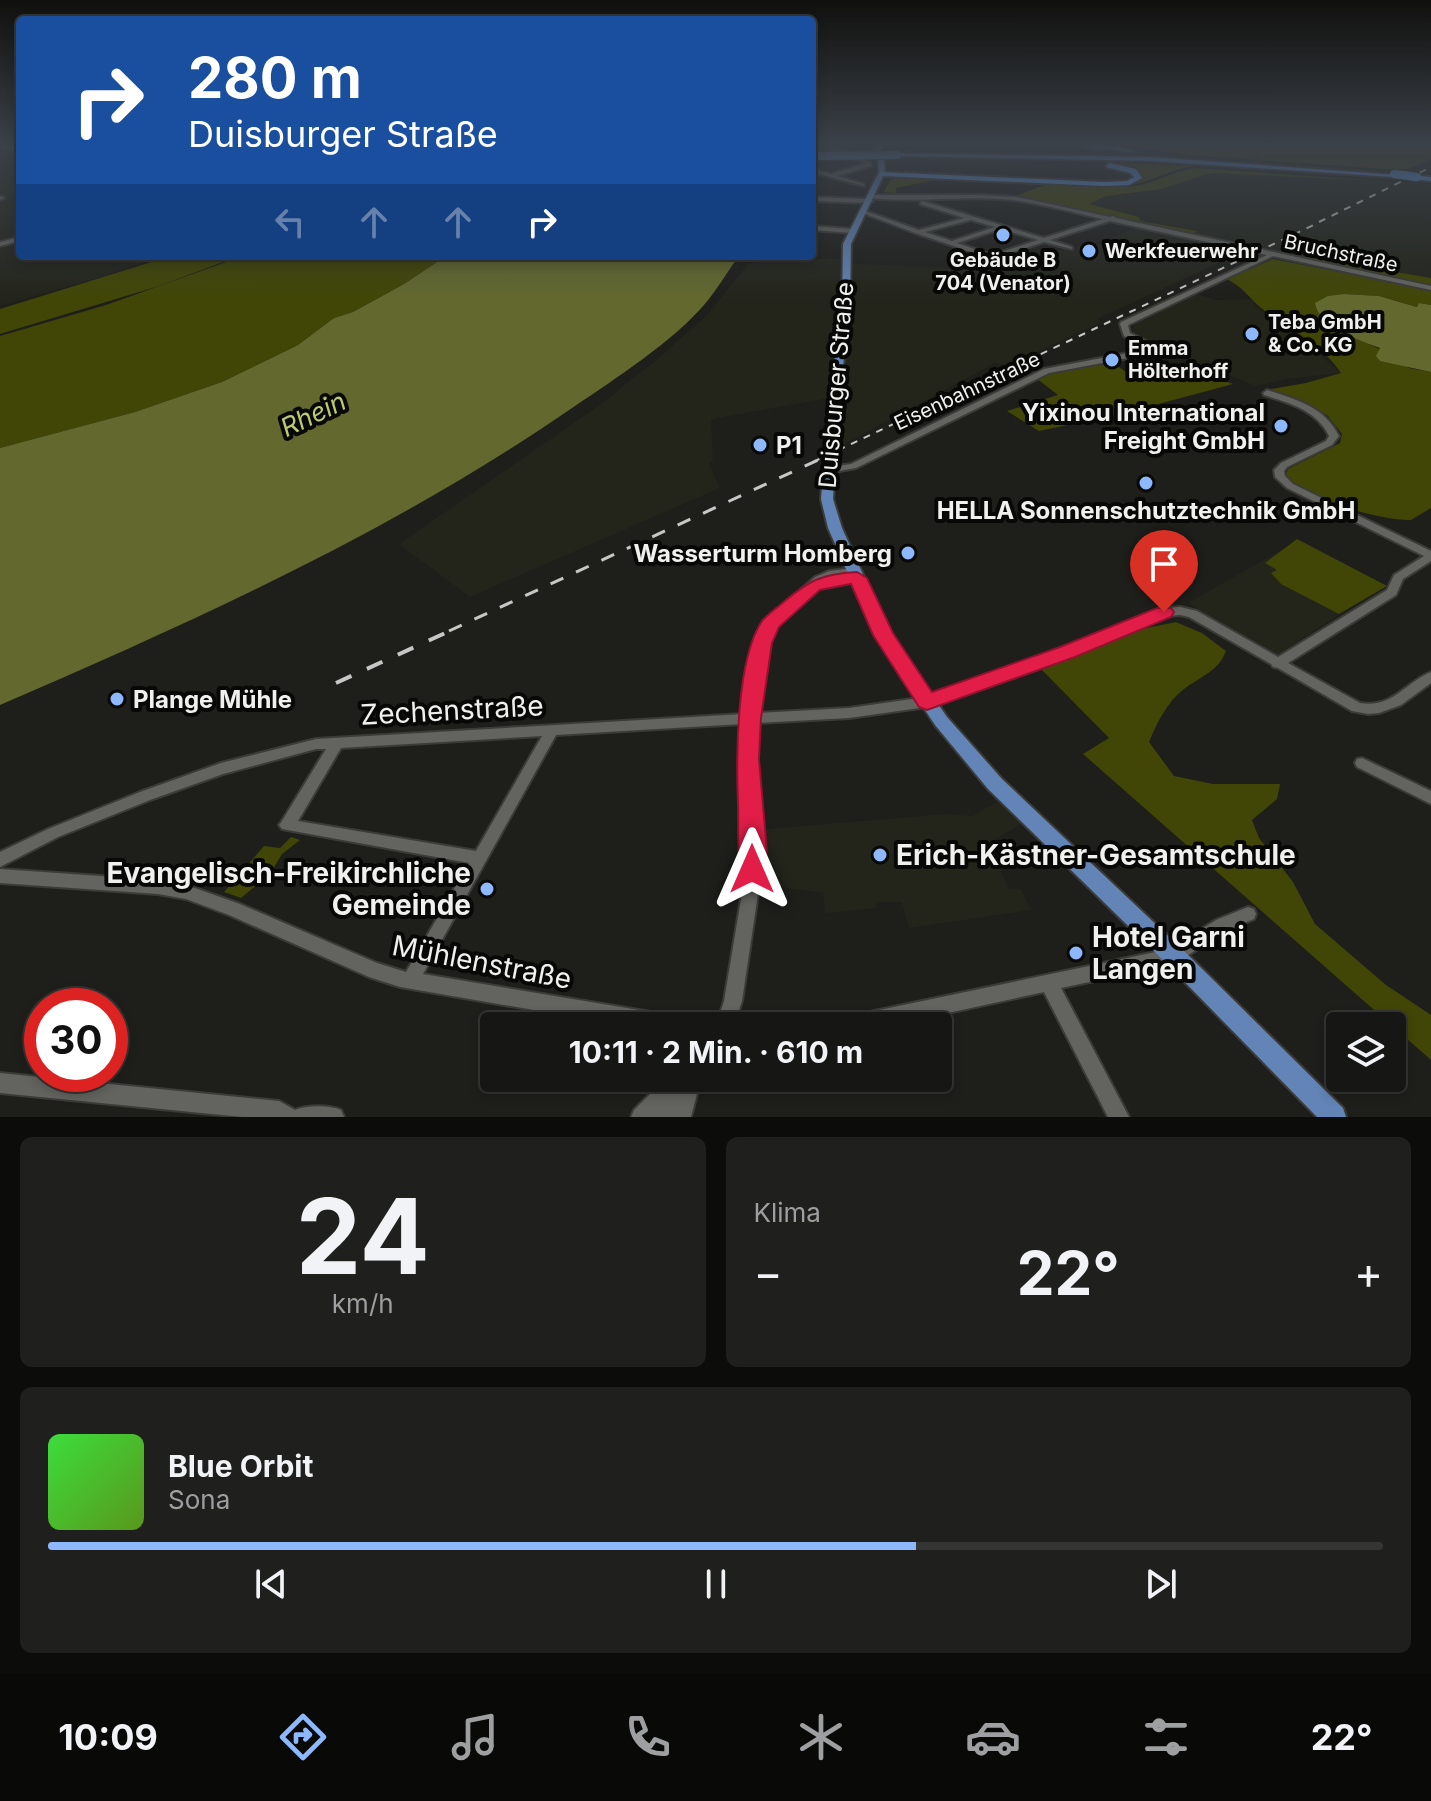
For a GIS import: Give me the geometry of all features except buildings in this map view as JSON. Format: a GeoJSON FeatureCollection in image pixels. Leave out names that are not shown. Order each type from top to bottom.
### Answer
{"type":"FeatureCollection","features":[{"type":"Feature","properties":{"kind":"main road","name":"Duisburger Straße"},"geometry":{"type":"LineString","coordinates":[[873,196],[852,231],[845,258],[846,303],[828,470],[829,512],[883,635],[927,702],[995,784],[1174,956],[1334,1117]]}},
{"type":"Feature","properties":{"kind":"street","name":"Bruchstraße"},"geometry":{"type":"LineString","coordinates":[[916,200],[965,196]]}},
{"type":"Feature","properties":{"kind":"street","name":"Bruchstraße"},"geometry":{"type":"LineString","coordinates":[[969,196],[1003,198],[1114,218],[1431,288]]}},
{"type":"Feature","properties":{"kind":"street"},"geometry":{"type":"LineString","coordinates":[[816,199],[868,204],[895,199],[916,200],[1070,248]]}},
{"type":"Feature","properties":{"kind":"street"},"geometry":{"type":"LineString","coordinates":[[868,204],[917,232],[992,257],[1114,218]]}},
{"type":"Feature","properties":{"kind":"street"},"geometry":{"type":"LineString","coordinates":[[917,232],[970,218]]}},
{"type":"Feature","properties":{"kind":"street"},"geometry":{"type":"LineString","coordinates":[[951,243],[1001,227]]}},
{"type":"Feature","properties":{"kind":"street"},"geometry":{"type":"LineString","coordinates":[[816,228],[852,231]]}},
{"type":"Feature","properties":{"kind":"street","name":"Eisenbahnstraße"},"geometry":{"type":"LineString","coordinates":[[828,470],[853,466],[1047,371],[1157,350],[1127,334],[1124,324],[1271,255]]}},
{"type":"Feature","properties":{"kind":"street"},"geometry":{"type":"LineString","coordinates":[[1267,393],[1319,415],[1331,426],[1334,436],[1329,443],[1284,465],[1279,470],[1280,477],[1290,486],[1431,555]]}},
{"type":"Feature","properties":{"kind":"street"},"geometry":{"type":"LineString","coordinates":[[1277,664],[1392,592],[1398,577],[1431,555]]}},
{"type":"Feature","properties":{"kind":"street"},"geometry":{"type":"LineString","coordinates":[[729,1012],[754,851],[747,759],[749,718],[765,633],[779,615],[829,574],[853,569]]}},
{"type":"Feature","properties":{"kind":"street"},"geometry":{"type":"LineString","coordinates":[[814,586],[853,569]]}},
{"type":"Feature","properties":{"kind":"street","name":"Zechenstraße"},"geometry":{"type":"LineString","coordinates":[[0,860],[66,828],[221,769],[316,744],[849,713],[927,702],[1068,652],[1164,612],[1193,614],[1357,708],[1373,711],[1385,709],[1431,676]]}},
{"type":"Feature","properties":{"kind":"street"},"geometry":{"type":"LineString","coordinates":[[410,981],[552,730]]}},
{"type":"Feature","properties":{"kind":"street"},"geometry":{"type":"LineString","coordinates":[[337,743],[287,825],[480,858]]}},
{"type":"Feature","properties":{"kind":"street"},"geometry":{"type":"LineString","coordinates":[[1362,763],[1395,783],[1431,798]]}},
{"type":"Feature","properties":{"kind":"street","name":"Mühlenstraße"},"geometry":{"type":"LineString","coordinates":[[0,876],[158,887],[186,892],[234,909],[375,971],[410,981],[597,1012]]}},
{"type":"Feature","properties":{"kind":"street"},"geometry":{"type":"LineString","coordinates":[[916,1012],[1174,956],[1222,925],[1248,914]]}},
{"type":"Feature","properties":{"kind":"street"},"geometry":{"type":"LineString","coordinates":[[1050,985],[1119,1117]]}},
{"type":"Feature","properties":{"kind":"street"},"geometry":{"type":"LineString","coordinates":[[0,1083],[279,1111],[288,1117]]}},
{"type":"Feature","properties":{"kind":"street"},"geometry":{"type":"LineString","coordinates":[[641,1117],[666,1092]]}},
{"type":"Feature","properties":{"kind":"street"},"geometry":{"type":"LineString","coordinates":[[681,1117],[687,1092]]}},
{"type":"Feature","properties":{"kind":"street"},"geometry":{"type":"LineString","coordinates":[[663,1117],[664,1095]]}},
{"type":"Feature","properties":{"kind":"street"},"geometry":{"type":"LineString","coordinates":[[301,1117],[334,1117]]}},
{"type":"Feature","properties":{"kind":"shaded area"},"geometry":{"type":"Polygon","coordinates":[[[0,196],[16,196],[16,260],[150,260],[105,276],[0,306],[0,196]]]}},
{"type":"Feature","properties":{"kind":"shaded area"},"geometry":{"type":"Polygon","coordinates":[[[1089,196],[1431,196],[1431,281],[1297,255],[1294,257],[1249,244],[1241,247],[1061,206],[1089,196]]]}},
{"type":"Feature","properties":{"kind":"shaded area"},"geometry":{"type":"Polygon","coordinates":[[[1106,196],[1089,204],[1139,217],[1140,221],[1197,231],[1192,234],[1010,198],[1106,196]]]}},
{"type":"Feature","properties":{"kind":"shaded area"},"geometry":{"type":"Polygon","coordinates":[[[1138,226],[1242,252],[1097,319],[1102,322],[1006,366],[995,363],[839,447],[842,396],[717,418],[711,421],[713,460],[709,464],[720,488],[470,597],[399,544],[601,404],[661,356],[707,315],[748,264],[770,260],[839,259],[840,263],[954,268],[986,258],[1003,263],[1082,245],[1091,248],[1138,226]]]}},
{"type":"Feature","properties":{"kind":"shaded area"},"geometry":{"type":"Polygon","coordinates":[[[1303,258],[1431,278],[1431,305],[1419,303],[1418,307],[1379,296],[1345,294],[1322,318],[1409,368],[1431,372],[1431,508],[1411,520],[1381,517],[1343,507],[1307,492],[1286,474],[1288,469],[1340,443],[1342,434],[1327,415],[1266,390],[1341,373],[1314,344],[1261,308],[1227,279],[1273,259],[1344,273],[1366,272],[1303,258]]]}},
{"type":"Feature","properties":{"kind":"shaded area"},"geometry":{"type":"Polygon","coordinates":[[[158,260],[228,260],[159,286],[0,334],[0,309],[158,260]]]}},
{"type":"Feature","properties":{"kind":"shaded area"},"geometry":{"type":"Polygon","coordinates":[[[232,260],[440,260],[353,312],[334,318],[298,345],[222,382],[135,412],[0,448],[0,336],[106,305],[232,260]]]}},
{"type":"Feature","properties":{"kind":"shaded area"},"geometry":{"type":"Polygon","coordinates":[[[1197,294],[1216,300],[1252,299],[1255,306],[1311,342],[1306,343],[1341,373],[1256,386],[1165,351],[1132,333],[1135,324],[1197,294]]]}},
{"type":"Feature","properties":{"kind":"shaded area"},"geometry":{"type":"Polygon","coordinates":[[[1111,362],[1135,378],[1191,368],[1233,384],[1125,413],[1039,431],[1007,411],[1058,395],[1036,378],[1049,372],[1111,362]]]}},
{"type":"Feature","properties":{"kind":"shaded area"},"geometry":{"type":"Polygon","coordinates":[[[1297,539],[1387,586],[1339,614],[1281,584],[1271,573],[1277,570],[1265,563],[1297,539]]]}},
{"type":"Feature","properties":{"kind":"shaded area"},"geometry":{"type":"Polygon","coordinates":[[[1297,541],[1384,585],[1276,656],[1188,603],[1297,541]]]}},
{"type":"Feature","properties":{"kind":"shaded area"},"geometry":{"type":"Polygon","coordinates":[[[1176,622],[1202,633],[1226,651],[1214,668],[1172,700],[1149,742],[1174,776],[1213,784],[1280,784],[1277,799],[1252,820],[1259,838],[1293,882],[1315,924],[1386,985],[1431,1015],[1431,1060],[1406,1038],[1406,1012],[1376,1012],[1083,754],[1109,738],[1041,669],[1142,629],[1176,622]]]}},
{"type":"Feature","properties":{"kind":"shaded area","name":"Erich-Kästner-Gesamtschule"},"geometry":{"type":"Polygon","coordinates":[[[998,801],[1021,824],[988,844],[1009,889],[1021,889],[1031,910],[909,928],[902,902],[876,902],[877,908],[825,913],[823,893],[765,885],[768,866],[766,829],[946,814],[972,816],[998,801]]]}},
{"type":"Feature","properties":{"kind":"shaded area"},"geometry":{"type":"Polygon","coordinates":[[[291,837],[300,840],[282,854],[270,874],[241,898],[224,892],[264,846],[280,848],[291,837]]]}},
{"type":"Feature","properties":{"kind":"water","name":"Rhein"},"geometry":{"type":"Polygon","coordinates":[[[440,260],[736,260],[709,299],[660,346],[507,451],[438,493],[295,570],[0,705],[0,448],[135,412],[222,382],[298,345],[334,318],[353,312],[440,260]]]}},
{"type":"Feature","properties":{"kind":"water"},"geometry":{"type":"Polygon","coordinates":[[[1328,296],[1379,296],[1417,307],[1419,303],[1431,305],[1431,372],[1380,361],[1376,356],[1380,348],[1341,332],[1324,319],[1315,303],[1328,296]]]}},
{"type":"Feature","properties":{"kind":"railway"},"geometry":{"type":"LineString","coordinates":[[1319,222],[1372,196]]}},
{"type":"Feature","properties":{"kind":"railway"},"geometry":{"type":"LineString","coordinates":[[813,462],[1318,223]]}},
{"type":"Feature","properties":{"kind":"railway"},"geometry":{"type":"LineString","coordinates":[[449,631],[818,460]]}},
{"type":"Feature","properties":{"kind":"railway"},"geometry":{"type":"LineString","coordinates":[[336,683],[454,629]]}},
{"type":"Feature","properties":{"kind":"place","name":"Gebäude B 704 (Venator)"},"geometry":{"type":"Point","coordinates":[1003,235]}},
{"type":"Feature","properties":{"kind":"place","name":"Werkfeuerwehr"},"geometry":{"type":"Point","coordinates":[1089,251]}},
{"type":"Feature","properties":{"kind":"place","name":"Teba GmbH & Co. KG"},"geometry":{"type":"Point","coordinates":[1252,334]}},
{"type":"Feature","properties":{"kind":"place","name":"Emma Hölterhoff"},"geometry":{"type":"Point","coordinates":[1112,360]}},
{"type":"Feature","properties":{"kind":"place","name":"Yixinou International Freight GmbH"},"geometry":{"type":"Point","coordinates":[1281,426]}},
{"type":"Feature","properties":{"kind":"place","name":"P1"},"geometry":{"type":"Point","coordinates":[760,445]}},
{"type":"Feature","properties":{"kind":"place","name":"HELLA Sonnenschutztechnik GmbH"},"geometry":{"type":"Point","coordinates":[1146,483]}},
{"type":"Feature","properties":{"kind":"place","name":"Wasserturm Homberg"},"geometry":{"type":"Point","coordinates":[908,553]}},
{"type":"Feature","properties":{"kind":"place","name":"Plange Mühle"},"geometry":{"type":"Point","coordinates":[117,699]}},
{"type":"Feature","properties":{"kind":"place","name":"Erich-Kästner-Gesamtschule"},"geometry":{"type":"Point","coordinates":[880,855]}},
{"type":"Feature","properties":{"kind":"place","name":"Evangelisch-Freikirchliche Gemeinde"},"geometry":{"type":"Point","coordinates":[487,889]}},
{"type":"Feature","properties":{"kind":"place","name":"Hotel Garni Langen"},"geometry":{"type":"Point","coordinates":[1076,953]}},
{"type":"Feature","properties":{"kind":"route"},"geometry":{"type":"LineString","coordinates":[[752,869],[754,851],[747,759],[749,718],[762,643],[771,623],[814,586],[831,580],[857,578],[883,635],[927,702],[1068,652],[1164,612]]}}]}
